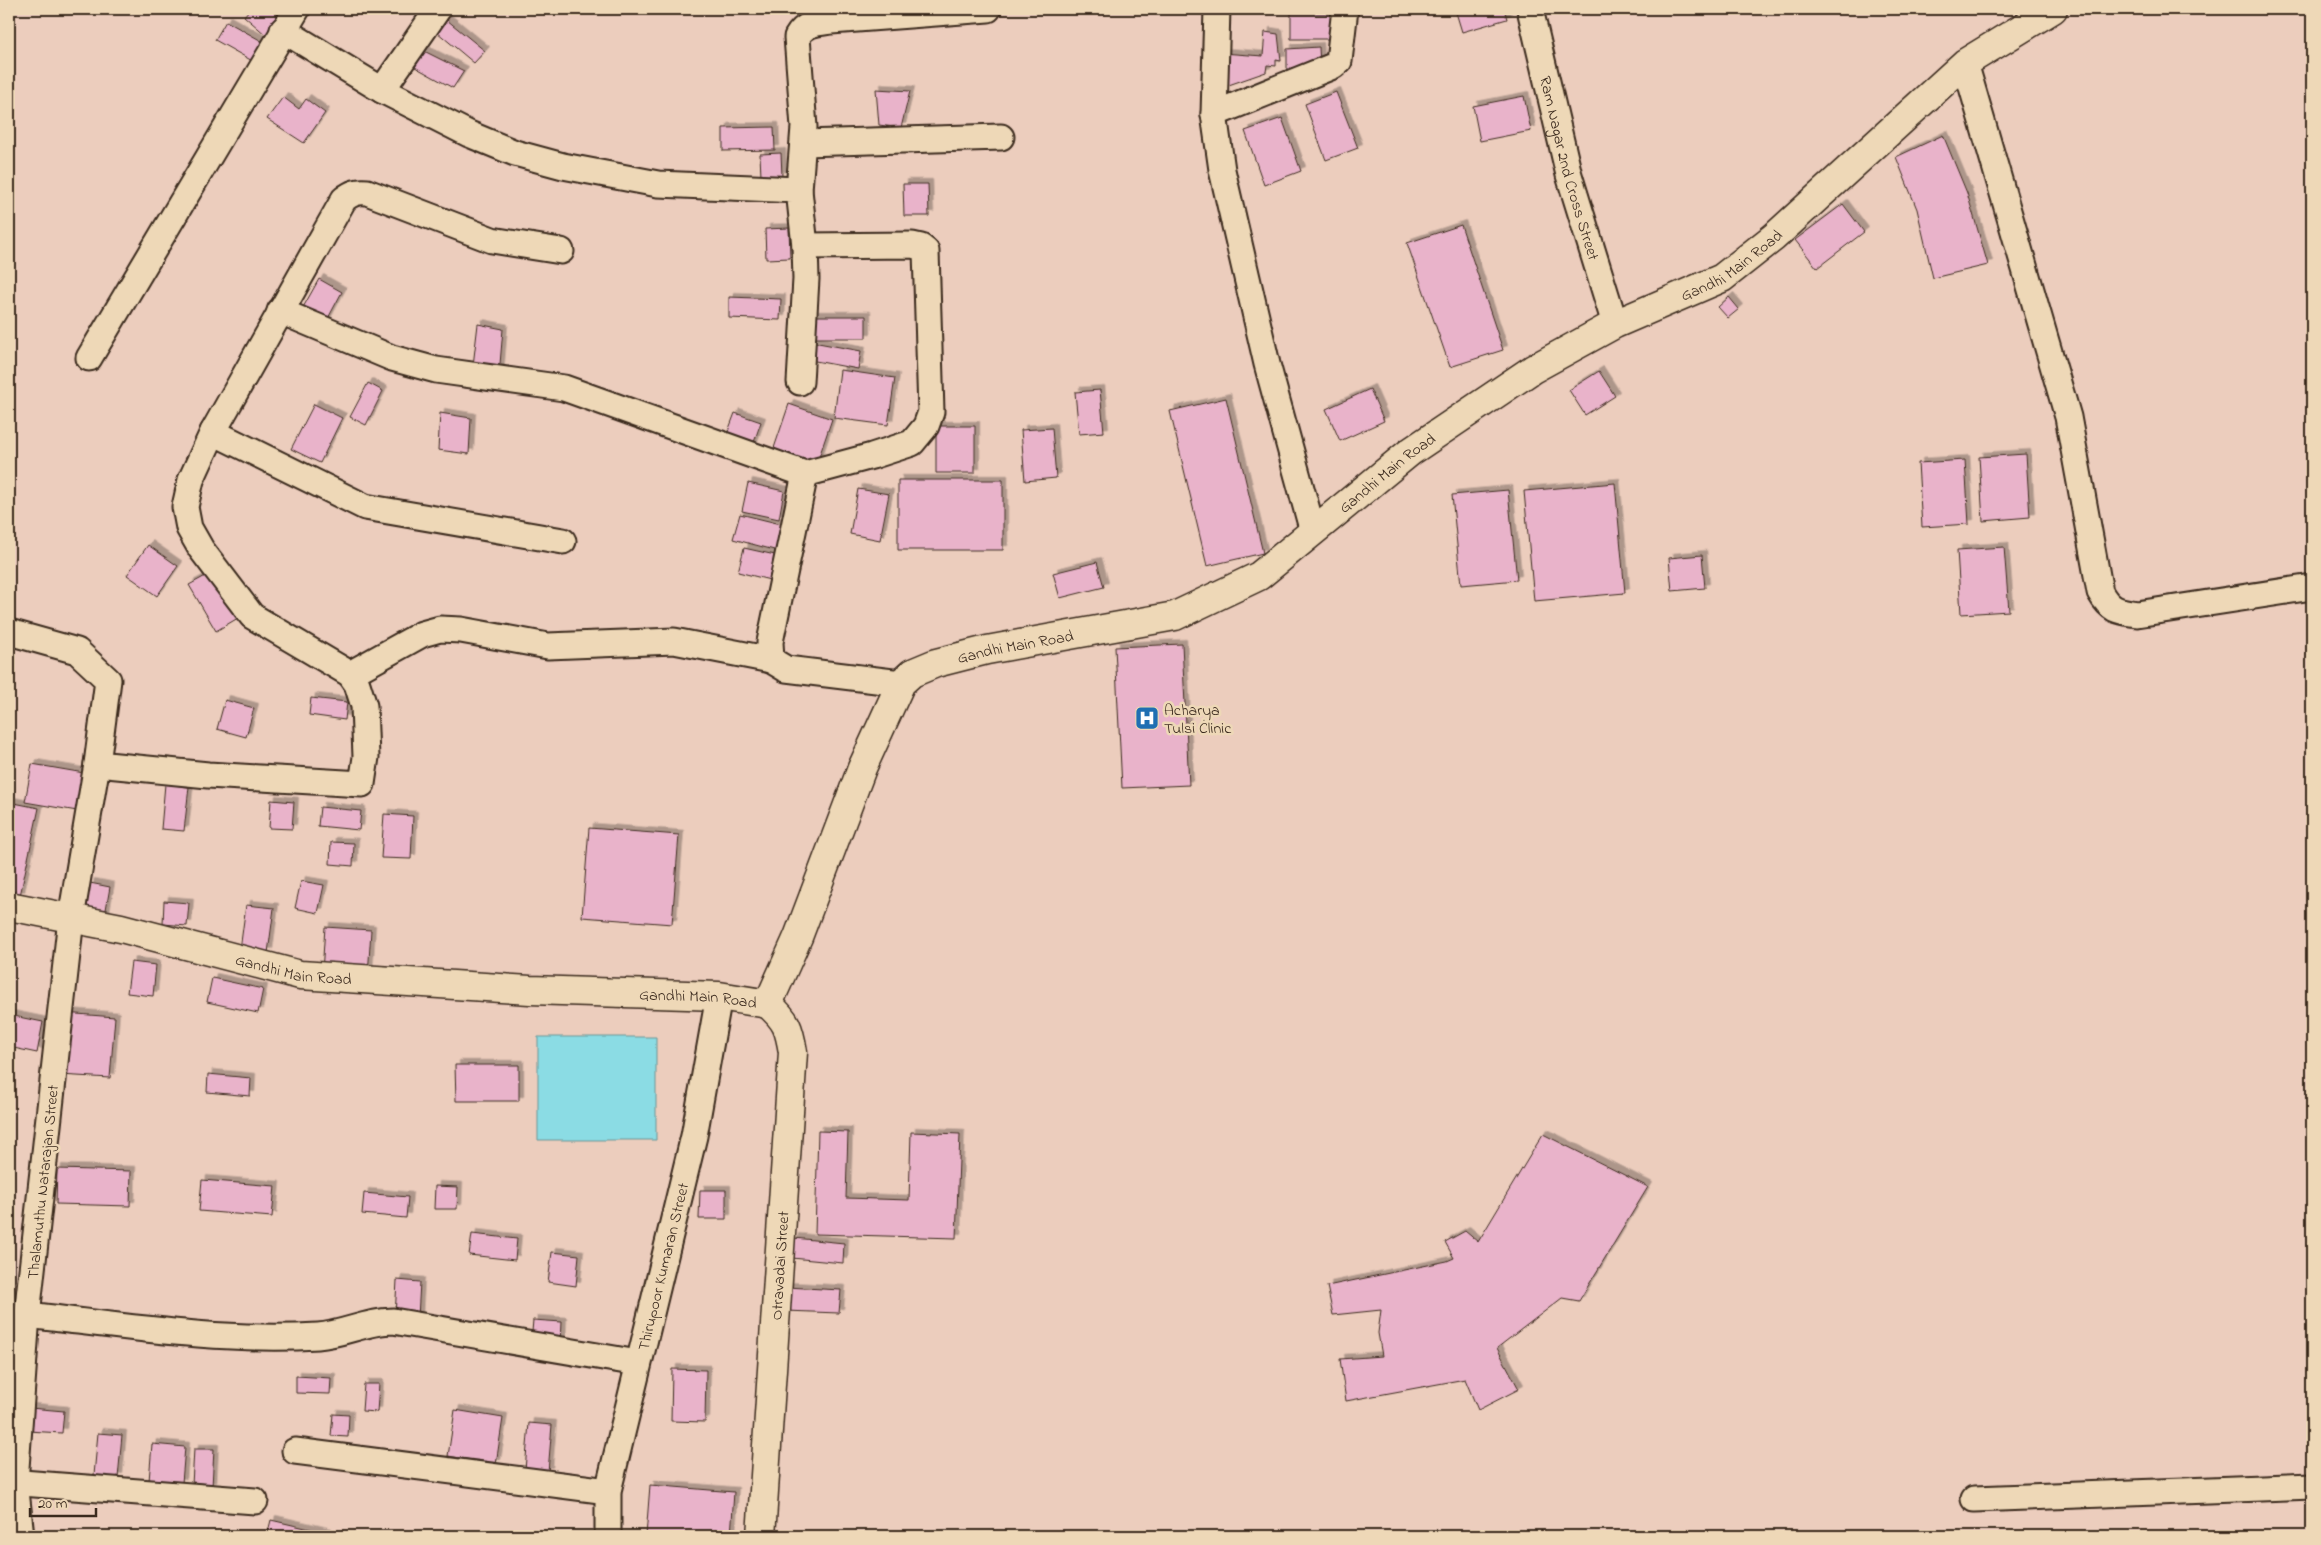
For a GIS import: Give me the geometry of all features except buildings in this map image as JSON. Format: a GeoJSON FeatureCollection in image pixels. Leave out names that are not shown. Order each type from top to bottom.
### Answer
{"type":"FeatureCollection","features":[{"type":"Feature","properties":{"kind":"street"},"geometry":{"type":"LineString","coordinates":[[89,358],[297,9]]}},
{"type":"Feature","properties":{"kind":"street"},"geometry":{"type":"LineString","coordinates":[[382,90],[438,9]]}},
{"type":"Feature","properties":{"kind":"street"},"geometry":{"type":"LineString","coordinates":[[800,382],[806,279],[805,246],[799,190],[804,143],[797,37],[802,28],[813,23],[988,9]]}},
{"type":"Feature","properties":{"kind":"street"},"geometry":{"type":"LineString","coordinates":[[1217,9],[1214,114],[1222,170],[1268,364],[1313,532]]}},
{"type":"Feature","properties":{"kind":"street"},"geometry":{"type":"LineString","coordinates":[[1214,114],[1332,66],[1339,61],[1345,9]]}},
{"type":"Feature","properties":{"kind":"street","name":"Ram Nagar 2nd Cross Street"},"geometry":{"type":"LineString","coordinates":[[1530,9],[1569,175],[1615,324]]}},
{"type":"Feature","properties":{"kind":"street","name":"Gandhi Main Road"},"geometry":{"type":"LineString","coordinates":[[9,906],[121,928],[300,975],[530,990],[719,996],[768,1004],[798,937],[862,768],[901,683],[912,673],[936,663],[987,650],[1175,616],[1259,576],[1410,452],[1533,369],[1615,324],[1722,278],[1774,237],[1965,62],[2053,9]]}},
{"type":"Feature","properties":{"kind":"street"},"geometry":{"type":"LineString","coordinates":[[283,30],[382,90],[469,134],[515,153],[563,166],[658,184],[799,190]]}},
{"type":"Feature","properties":{"kind":"street"},"geometry":{"type":"LineString","coordinates":[[1965,62],[2068,417],[2100,592],[2107,605],[2119,611],[2137,614],[2312,588]]}},
{"type":"Feature","properties":{"kind":"street"},"geometry":{"type":"LineString","coordinates":[[804,143],[1001,137]]}},
{"type":"Feature","properties":{"kind":"street"},"geometry":{"type":"LineString","coordinates":[[97,764],[208,775],[362,784],[366,757],[364,706],[357,684],[350,674],[252,616],[201,549],[188,528],[185,507],[191,480],[213,432],[344,199],[358,191],[367,192],[492,240],[561,251]]}},
{"type":"Feature","properties":{"kind":"street"},"geometry":{"type":"LineString","coordinates":[[280,310],[392,358],[436,370],[564,388],[806,474],[912,443],[926,426],[931,412],[926,251],[912,245],[805,246]]}},
{"type":"Feature","properties":{"kind":"street"},"geometry":{"type":"LineString","coordinates":[[213,432],[365,507],[563,541]]}},
{"type":"Feature","properties":{"kind":"street"},"geometry":{"type":"LineString","coordinates":[[771,660],[770,642],[806,474]]}},
{"type":"Feature","properties":{"kind":"street"},"geometry":{"type":"LineString","coordinates":[[350,674],[422,634],[440,629],[461,630],[548,646],[674,641],[771,660],[786,669],[901,683]]}},
{"type":"Feature","properties":{"kind":"street","name":"Thalamuthu Natarajan Street"},"geometry":{"type":"LineString","coordinates":[[9,632],[77,651],[108,680],[97,764],[71,918],[27,1315],[12,1482],[21,1536]]}},
{"type":"Feature","properties":{"kind":"street","name":"Thirupoor Kumaran Street"},"geometry":{"type":"LineString","coordinates":[[608,1536],[608,1491],[694,1136],[719,996]]}},
{"type":"Feature","properties":{"kind":"street","name":"Otravadai Street"},"geometry":{"type":"LineString","coordinates":[[760,1536],[794,1052],[789,1027],[783,1017],[768,1004]]}},
{"type":"Feature","properties":{"kind":"street"},"geometry":{"type":"LineString","coordinates":[[27,1315],[216,1336],[321,1336],[375,1321],[393,1321],[638,1363]]}},
{"type":"Feature","properties":{"kind":"street"},"geometry":{"type":"LineString","coordinates":[[295,1452],[608,1491]]}},
{"type":"Feature","properties":{"kind":"street"},"geometry":{"type":"LineString","coordinates":[[12,1482],[255,1501]]}},
{"type":"Feature","properties":{"kind":"street"},"geometry":{"type":"LineString","coordinates":[[1974,1499],[2312,1486]]}},
{"type":"Feature","properties":{"kind":"water"},"geometry":{"type":"Polygon","coordinates":[[[538,1037],[656,1037],[656,1140],[538,1140],[538,1037]]]}},
{"type":"Feature","properties":{"kind":"place","name":"Acharya Tulsi Clinic"},"geometry":{"type":"Point","coordinates":[1147,718]}}]}
